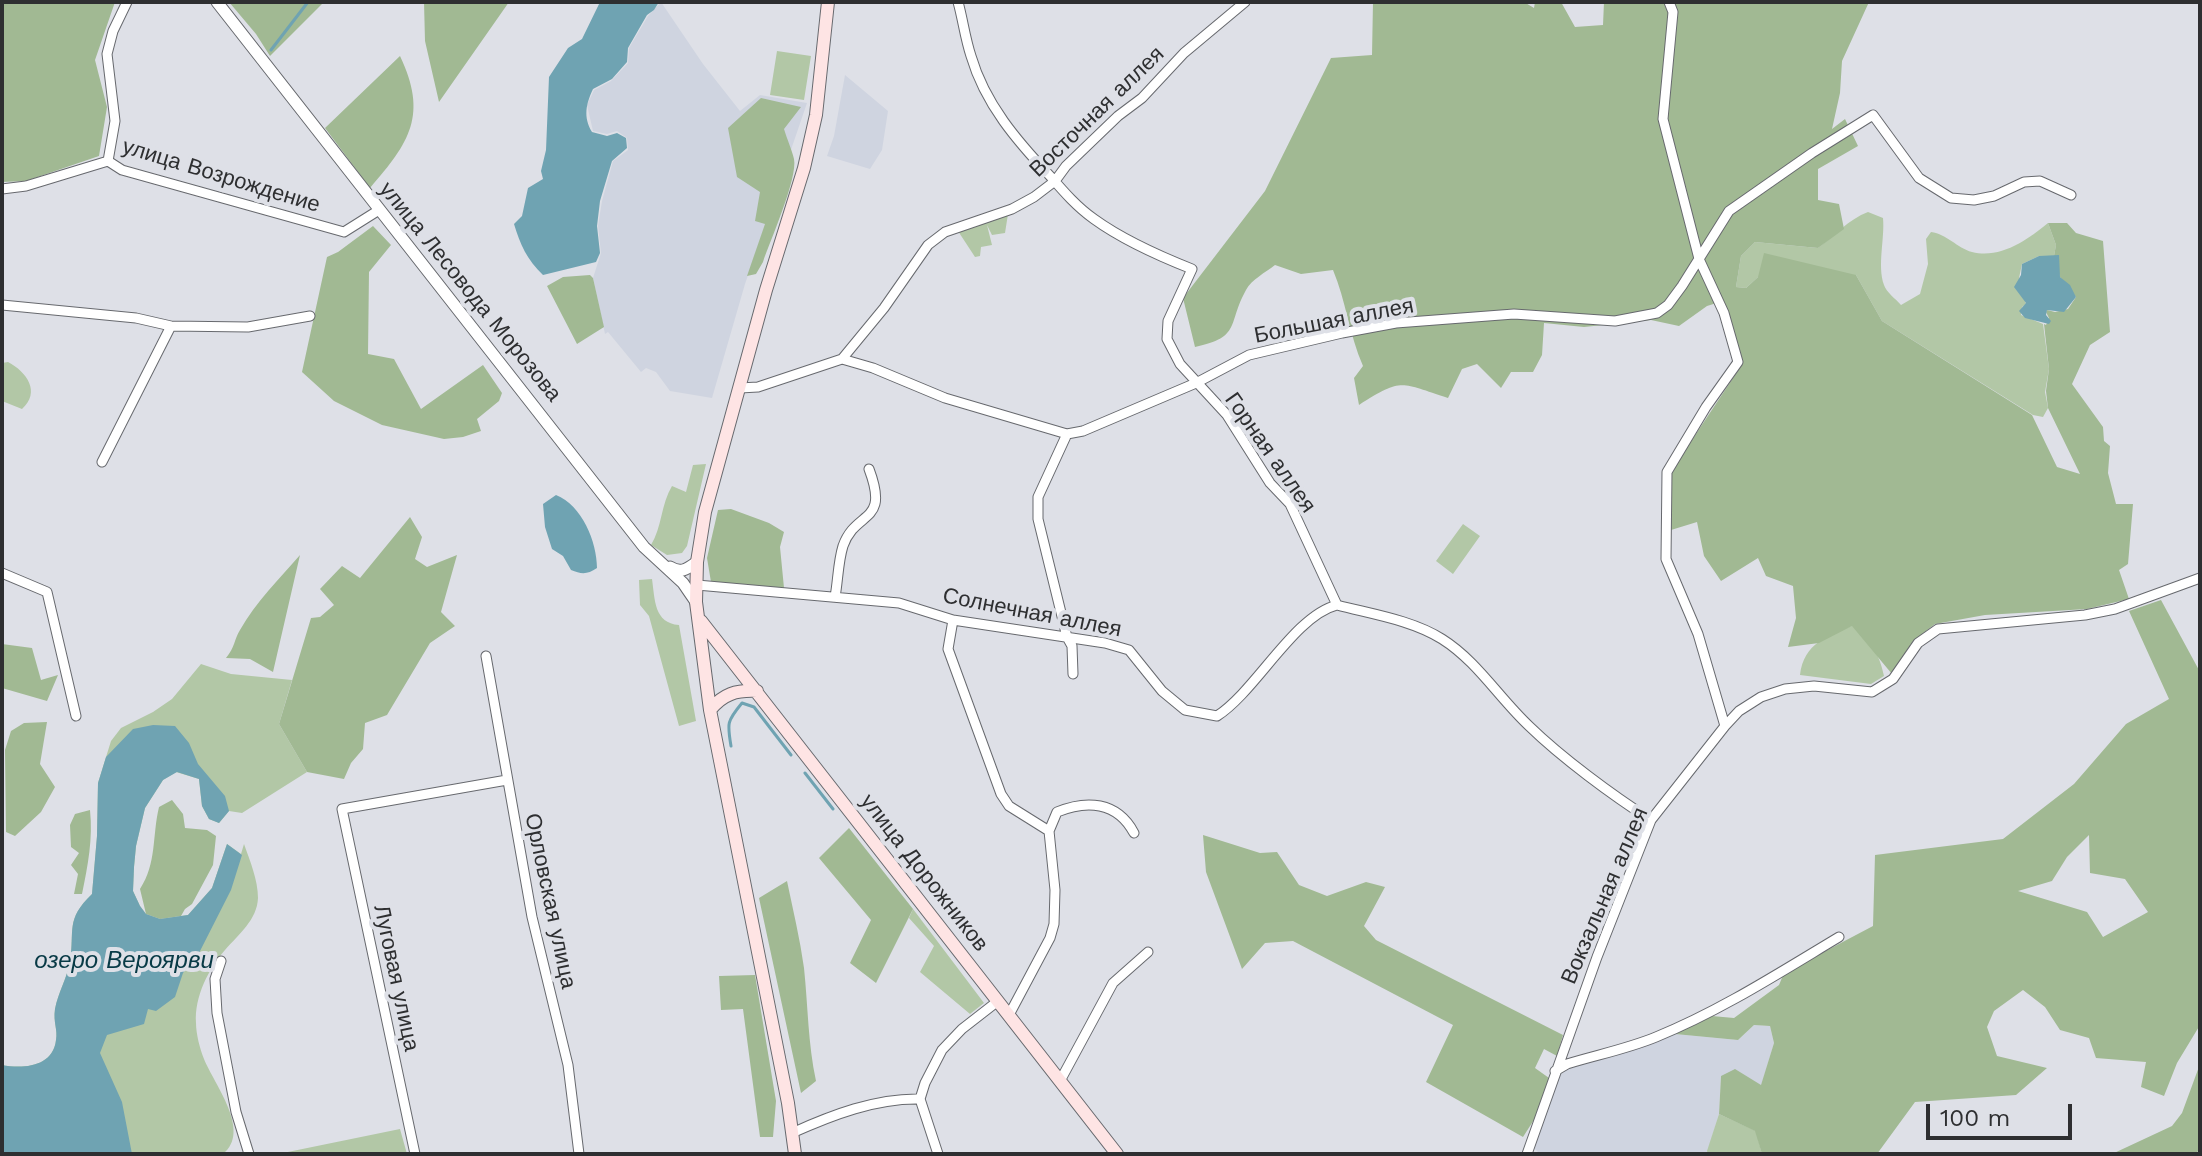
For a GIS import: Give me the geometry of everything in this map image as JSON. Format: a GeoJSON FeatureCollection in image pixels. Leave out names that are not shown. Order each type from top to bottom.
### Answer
{"type":"FeatureCollection","features":[{"type":"Feature","properties":{"kind":"main road"},"geometry":{"type":"LineString","coordinates":[[795,1154],[710,710],[696,602],[697,562],[705,512],[807,155],[816,115],[828,2]]}},
{"type":"Feature","properties":{"kind":"main road","name":"улица Дорожников"},"geometry":{"type":"LineString","coordinates":[[699,618],[1117,1154]]}},
{"type":"Feature","properties":{"kind":"main road"},"geometry":{"type":"LineString","coordinates":[[710,710],[729,694],[757,691]]}},
{"type":"Feature","properties":{"kind":"street"},"geometry":{"type":"LineString","coordinates":[[108,161],[115,121],[107,54],[113,31],[127,2]]}},
{"type":"Feature","properties":{"kind":"street","name":"улица Лесовода Морозова"},"geometry":{"type":"LineString","coordinates":[[217,2],[644,547],[689,590],[696,602]]}},
{"type":"Feature","properties":{"kind":"street","name":"Горная аллея"},"geometry":{"type":"LineString","coordinates":[[958,2],[971,57],[1005,125],[1023,149],[1095,220],[1164,258],[1192,269],[1168,321],[1167,339],[1180,364],[1227,415],[1270,483],[1290,504],[1337,605]]}},
{"type":"Feature","properties":{"kind":"street","name":"Восточная аллея"},"geometry":{"type":"LineString","coordinates":[[842,359],[884,308],[928,245],[954,228],[1012,209],[1055,181],[1066,166],[1118,116],[1142,98],[1184,53],[1245,2]]}},
{"type":"Feature","properties":{"kind":"street"},"geometry":{"type":"LineString","coordinates":[[1669,2],[1673,12],[1663,119],[1699,259],[1724,313],[1738,362],[1706,407],[1667,472],[1666,559],[1698,634],[1725,726]]}},
{"type":"Feature","properties":{"kind":"street","name":"Большая аллея"},"geometry":{"type":"LineString","coordinates":[[1067,434],[1083,431],[1196,383],[1249,355],[1342,333],[1396,323],[1514,314],[1615,321],[1657,313],[1668,305],[1721,222],[1738,203],[1873,115],[1919,178],[1951,198],[1974,200],[1994,196],[2024,182],[2040,181],[2071,195]]}},
{"type":"Feature","properties":{"kind":"street","name":"улица Возрождение"},"geometry":{"type":"LineString","coordinates":[[2,189],[26,186],[108,161],[122,170],[344,232],[379,210]]}},
{"type":"Feature","properties":{"kind":"street"},"geometry":{"type":"LineString","coordinates":[[2,305],[136,318],[171,326],[248,327],[310,316]]}},
{"type":"Feature","properties":{"kind":"street"},"geometry":{"type":"LineString","coordinates":[[102,462],[171,326]]}},
{"type":"Feature","properties":{"kind":"street"},"geometry":{"type":"LineString","coordinates":[[740,388],[758,387],[842,359],[873,368],[945,398],[1067,434],[1038,497],[1038,519],[1067,637],[1072,646],[1073,674]]}},
{"type":"Feature","properties":{"kind":"street"},"geometry":{"type":"LineString","coordinates":[[835,597],[843,547],[850,533],[873,513],[877,490],[869,469]]}},
{"type":"Feature","properties":{"kind":"street"},"geometry":{"type":"LineString","coordinates":[[664,564],[676,571],[686,571],[697,562]]}},
{"type":"Feature","properties":{"kind":"street"},"geometry":{"type":"LineString","coordinates":[[2,573],[47,592],[76,716]]}},
{"type":"Feature","properties":{"kind":"street","name":"Вокзальная аллея"},"geometry":{"type":"LineString","coordinates":[[1527,1154],[1597,957],[1651,820],[1739,711],[1761,697],[1785,689],[1814,686],[1872,692],[1893,679],[1918,643],[1938,629],[2085,615],[2115,609],[2200,578]]}},
{"type":"Feature","properties":{"kind":"street","name":"Солнечная аллея"},"geometry":{"type":"LineString","coordinates":[[697,585],[899,603],[953,620],[1083,638],[1129,650],[1162,691],[1185,710],[1217,716],[1232,706],[1298,631],[1323,608],[1337,605]]}},
{"type":"Feature","properties":{"kind":"street"},"geometry":{"type":"LineString","coordinates":[[1337,605],[1423,628],[1444,640],[1471,662],[1529,726],[1651,820]]}},
{"type":"Feature","properties":{"kind":"street"},"geometry":{"type":"LineString","coordinates":[[953,620],[948,649],[1001,794],[1009,806],[1049,831]]}},
{"type":"Feature","properties":{"kind":"street","name":"Орловская улица"},"geometry":{"type":"LineString","coordinates":[[486,656],[532,917],[568,1065],[579,1154]]}},
{"type":"Feature","properties":{"kind":"street","name":"Луговая улица"},"geometry":{"type":"LineString","coordinates":[[415,1154],[342,809],[507,780]]}},
{"type":"Feature","properties":{"kind":"street"},"geometry":{"type":"LineString","coordinates":[[1009,1015],[1050,938],[1054,924],[1055,890],[1049,831],[1057,812],[1075,804],[1096,803],[1120,814],[1134,833]]}},
{"type":"Feature","properties":{"kind":"street"},"geometry":{"type":"LineString","coordinates":[[1555,1071],[1567,1064],[1653,1038],[1682,1025],[1721,1006],[1839,937]]}},
{"type":"Feature","properties":{"kind":"street"},"geometry":{"type":"LineString","coordinates":[[1060,1081],[1113,983],[1148,952]]}},
{"type":"Feature","properties":{"kind":"street"},"geometry":{"type":"LineString","coordinates":[[221,961],[215,979],[217,1013],[236,1112],[249,1154]]}},
{"type":"Feature","properties":{"kind":"street"},"geometry":{"type":"LineString","coordinates":[[938,1154],[920,1099],[942,1050],[962,1029],[998,1001]]}},
{"type":"Feature","properties":{"kind":"street"},"geometry":{"type":"LineString","coordinates":[[792,1133],[819,1121],[884,1101],[920,1099]]}},
{"type":"Feature","properties":{"kind":"shaded area"},"geometry":{"type":"Polygon","coordinates":[[[661,2],[740,111],[760,95],[807,103],[745,284],[712,398],[670,391],[656,372],[646,368],[641,372],[608,332],[605,334],[593,278],[601,253],[598,226],[602,201],[613,161],[628,150],[627,138],[617,131],[607,134],[593,131],[587,105],[594,90],[611,81],[628,63],[629,48],[648,16],[661,2]]]}},
{"type":"Feature","properties":{"kind":"shaded area"},"geometry":{"type":"Polygon","coordinates":[[[845,75],[888,111],[882,150],[870,169],[827,156],[834,136],[845,75]]]}},
{"type":"Feature","properties":{"kind":"shaded area"},"geometry":{"type":"Polygon","coordinates":[[[1754,1025],[1770,1026],[1774,1043],[1761,1086],[1721,1076],[1719,1114],[1707,1154],[1540,1154],[1534,1148],[1559,1075],[1569,1068],[1675,1034],[1738,1040],[1754,1025]]]}},
{"type":"Feature","properties":{"kind":"green space"},"geometry":{"type":"Polygon","coordinates":[[[2,2],[115,2],[95,60],[107,107],[99,156],[26,181],[2,182],[2,2]]]}},
{"type":"Feature","properties":{"kind":"green space"},"geometry":{"type":"Polygon","coordinates":[[[229,2],[324,2],[270,56],[229,2]]]}},
{"type":"Feature","properties":{"kind":"green space"},"geometry":{"type":"Polygon","coordinates":[[[424,2],[509,2],[439,102],[425,41],[424,2]]]}},
{"type":"Feature","properties":{"kind":"green space"},"geometry":{"type":"Polygon","coordinates":[[[1373,2],[1524,2],[1534,8],[1535,2],[1561,2],[1575,27],[1603,25],[1604,2],[1869,2],[1842,61],[1840,93],[1832,129],[1845,119],[1858,146],[1818,169],[1818,200],[1839,204],[1844,229],[1818,248],[1755,242],[1741,256],[1736,287],[1746,288],[1758,277],[1764,253],[1856,275],[1882,321],[2032,415],[2057,467],[2080,474],[2048,408],[2046,391],[2049,369],[2044,324],[2049,318],[2046,312],[2068,309],[2076,297],[2060,277],[2054,256],[2056,245],[2048,223],[2067,223],[2076,233],[2103,241],[2110,332],[2090,345],[2072,384],[2103,427],[2104,441],[2110,446],[2108,473],[2116,504],[2133,504],[2128,564],[2119,570],[2129,599],[2087,609],[1985,615],[1935,624],[1913,641],[1892,674],[1852,626],[1819,643],[1788,647],[1796,618],[1793,586],[1766,576],[1758,558],[1721,581],[1704,556],[1697,522],[1671,530],[1672,470],[1743,363],[1723,301],[1707,306],[1679,326],[1651,320],[1584,327],[1544,323],[1542,355],[1533,372],[1511,372],[1501,388],[1477,364],[1462,369],[1448,398],[1402,385],[1385,390],[1359,405],[1354,378],[1363,366],[1333,270],[1301,274],[1275,265],[1248,286],[1227,334],[1195,347],[1183,298],[1265,191],[1331,58],[1372,55],[1373,2]]]}},
{"type":"Feature","properties":{"kind":"green space"},"geometry":{"type":"Polygon","coordinates":[[[777,51],[811,56],[804,100],[770,95],[777,51]]]}},
{"type":"Feature","properties":{"kind":"green space"},"geometry":{"type":"Polygon","coordinates":[[[400,56],[413,95],[410,127],[396,156],[370,188],[325,128],[400,56]]]}},
{"type":"Feature","properties":{"kind":"green space"},"geometry":{"type":"Polygon","coordinates":[[[761,98],[801,107],[784,129],[794,159],[788,194],[763,262],[756,274],[747,276],[765,224],[755,221],[760,192],[737,177],[728,128],[761,98]]]}},
{"type":"Feature","properties":{"kind":"green space"},"geometry":{"type":"Polygon","coordinates":[[[1868,212],[1883,218],[1882,277],[1887,290],[1901,305],[1920,294],[1928,264],[1926,239],[1931,232],[1972,252],[1993,253],[2022,241],[2048,223],[2056,245],[2054,256],[2039,256],[2022,264],[2019,278],[2026,304],[2022,307],[2021,315],[2043,324],[2049,369],[2045,392],[2048,408],[2043,417],[2033,415],[1882,321],[1856,275],[1758,277],[1746,288],[1736,287],[1741,256],[1755,242],[1818,248],[1848,223],[1868,212]]]}},
{"type":"Feature","properties":{"kind":"green space"},"geometry":{"type":"Polygon","coordinates":[[[1008,214],[1005,233],[992,235],[987,225],[992,245],[981,247],[980,256],[975,257],[958,231],[1008,214]]]}},
{"type":"Feature","properties":{"kind":"green space"},"geometry":{"type":"Polygon","coordinates":[[[373,226],[391,245],[369,272],[368,354],[394,359],[421,409],[483,365],[502,393],[499,401],[477,419],[481,431],[444,439],[382,425],[334,401],[302,372],[327,257],[373,226]]]}},
{"type":"Feature","properties":{"kind":"green space"},"geometry":{"type":"Polygon","coordinates":[[[590,275],[604,327],[577,344],[547,286],[563,277],[590,275]]]}},
{"type":"Feature","properties":{"kind":"green space"},"geometry":{"type":"Polygon","coordinates":[[[8,362],[21,371],[31,389],[28,403],[22,409],[2,401],[2,363],[8,362]]]}},
{"type":"Feature","properties":{"kind":"green space"},"geometry":{"type":"Polygon","coordinates":[[[706,464],[687,546],[682,553],[667,555],[651,545],[668,493],[672,486],[686,492],[693,465],[706,464]]]}},
{"type":"Feature","properties":{"kind":"green space"},"geometry":{"type":"Polygon","coordinates":[[[731,509],[784,532],[780,547],[784,588],[711,582],[707,558],[718,510],[731,509]]]}},
{"type":"Feature","properties":{"kind":"green space"},"geometry":{"type":"Polygon","coordinates":[[[410,517],[422,537],[415,559],[427,567],[457,555],[441,612],[455,626],[430,643],[387,715],[365,723],[363,749],[351,763],[344,779],[307,772],[279,724],[311,618],[320,617],[334,605],[320,589],[342,566],[360,578],[410,517]]]}},
{"type":"Feature","properties":{"kind":"green space"},"geometry":{"type":"Polygon","coordinates":[[[1463,524],[1480,536],[1453,574],[1436,561],[1463,524]]]}},
{"type":"Feature","properties":{"kind":"green space"},"geometry":{"type":"Polygon","coordinates":[[[300,555],[273,672],[250,659],[226,658],[253,610],[300,555]]]}},
{"type":"Feature","properties":{"kind":"green space"},"geometry":{"type":"Polygon","coordinates":[[[652,579],[660,615],[679,625],[696,721],[679,726],[649,616],[640,605],[639,580],[652,579]]]}},
{"type":"Feature","properties":{"kind":"green space"},"geometry":{"type":"Polygon","coordinates":[[[2161,600],[2200,672],[2200,1025],[2177,1063],[2164,1096],[2141,1087],[2146,1062],[2096,1058],[2089,1038],[2060,1030],[2045,1007],[2023,990],[1994,1011],[1987,1027],[1997,1056],[2047,1068],[2016,1095],[1915,1102],[1877,1154],[1762,1154],[1755,1131],[1719,1114],[1721,1076],[1735,1069],[1761,1085],[1774,1043],[1770,1026],[1754,1025],[1738,1040],[1675,1034],[1712,1016],[1734,1018],[1779,985],[1784,973],[1873,926],[1875,855],[2003,839],[2074,784],[2126,724],[2169,699],[2129,611],[2161,600]],[[2089,835],[2067,857],[2052,881],[2018,891],[2087,912],[2103,937],[2148,912],[2125,879],[2090,873],[2089,835]]]}},
{"type":"Feature","properties":{"kind":"green space"},"geometry":{"type":"Polygon","coordinates":[[[1854,625],[1874,648],[1884,676],[1871,684],[1800,675],[1806,655],[1818,642],[1854,625]]]}},
{"type":"Feature","properties":{"kind":"green space"},"geometry":{"type":"Polygon","coordinates":[[[2,644],[32,648],[41,680],[58,675],[47,701],[2,688],[2,644]]]}},
{"type":"Feature","properties":{"kind":"green space"},"geometry":{"type":"Polygon","coordinates":[[[201,664],[231,674],[292,680],[279,724],[307,772],[242,813],[229,811],[219,823],[209,819],[202,806],[199,779],[176,772],[163,780],[145,808],[136,846],[133,891],[146,914],[160,919],[188,915],[212,888],[227,844],[241,854],[244,844],[253,871],[257,884],[257,906],[246,926],[208,974],[196,1013],[203,1055],[232,1120],[234,1133],[231,1144],[223,1154],[2,1154],[2,1065],[19,1067],[36,1064],[54,1049],[55,1009],[70,962],[74,919],[92,894],[98,783],[111,741],[121,728],[172,699],[201,664]]]}},
{"type":"Feature","properties":{"kind":"green space"},"geometry":{"type":"Polygon","coordinates":[[[47,722],[40,764],[55,787],[41,812],[15,836],[6,832],[5,750],[11,731],[24,723],[47,722]]]}},
{"type":"Feature","properties":{"kind":"green space"},"geometry":{"type":"Polygon","coordinates":[[[172,800],[183,814],[185,828],[207,830],[216,836],[213,865],[192,904],[181,916],[160,919],[146,914],[140,889],[152,859],[159,807],[172,800]]]}},
{"type":"Feature","properties":{"kind":"green space"},"geometry":{"type":"Polygon","coordinates":[[[90,810],[90,842],[82,894],[74,894],[78,874],[71,865],[79,853],[71,847],[70,825],[75,814],[90,810]]]}},
{"type":"Feature","properties":{"kind":"green space"},"geometry":{"type":"Polygon","coordinates":[[[849,828],[913,909],[876,983],[850,963],[871,920],[819,858],[849,828]]]}},
{"type":"Feature","properties":{"kind":"green space"},"geometry":{"type":"Polygon","coordinates":[[[1203,835],[1260,853],[1277,852],[1299,885],[1327,896],[1366,882],[1385,887],[1364,926],[1376,940],[1563,1035],[1557,1056],[1544,1049],[1535,1068],[1549,1078],[1537,1115],[1523,1137],[1426,1082],[1453,1025],[1293,941],[1265,943],[1242,969],[1206,872],[1203,835]]]}},
{"type":"Feature","properties":{"kind":"green space"},"geometry":{"type":"Polygon","coordinates":[[[787,881],[804,968],[816,1081],[801,1093],[759,898],[787,881]]]}},
{"type":"Feature","properties":{"kind":"green space"},"geometry":{"type":"Polygon","coordinates":[[[913,909],[984,1003],[970,1014],[920,972],[934,946],[909,918],[913,909]]]}},
{"type":"Feature","properties":{"kind":"green space"},"geometry":{"type":"Polygon","coordinates":[[[755,975],[776,1101],[773,1137],[760,1137],[743,1009],[721,1010],[719,976],[755,975]]]}},
{"type":"Feature","properties":{"kind":"green space"},"geometry":{"type":"Polygon","coordinates":[[[2200,1064],[2200,1148],[2196,1154],[2112,1154],[2172,1126],[2182,1113],[2200,1064]]]}},
{"type":"Feature","properties":{"kind":"green space"},"geometry":{"type":"Polygon","coordinates":[[[1719,1114],[1756,1131],[1762,1154],[1708,1154],[1719,1114]]]}},
{"type":"Feature","properties":{"kind":"green space"},"geometry":{"type":"Polygon","coordinates":[[[400,1129],[407,1154],[278,1154],[400,1129]]]}},
{"type":"Feature","properties":{"kind":"water"},"geometry":{"type":"Polygon","coordinates":[[[600,2],[659,2],[647,15],[628,48],[627,62],[612,79],[593,89],[587,105],[587,121],[592,132],[607,136],[617,133],[626,138],[627,148],[612,161],[600,201],[597,226],[600,253],[596,262],[543,275],[525,251],[514,224],[522,216],[528,188],[543,179],[541,171],[546,150],[549,77],[568,48],[582,39],[600,2]]]}},
{"type":"Feature","properties":{"kind":"water"},"geometry":{"type":"Polygon","coordinates":[[[2059,255],[2060,277],[2070,285],[2076,297],[2064,312],[2047,310],[2046,315],[2051,321],[2049,324],[2025,318],[2019,311],[2026,303],[2014,287],[2021,275],[2022,264],[2039,256],[2059,255]]]}},
{"type":"Feature","properties":{"kind":"water"},"geometry":{"type":"Polygon","coordinates":[[[556,495],[573,507],[591,536],[597,568],[590,572],[571,570],[563,556],[552,549],[545,527],[543,504],[556,495]]]}},
{"type":"Feature","properties":{"kind":"water","name":"озеро Вероярви"},"geometry":{"type":"Polygon","coordinates":[[[153,725],[175,726],[189,743],[198,764],[225,796],[229,811],[219,823],[209,819],[202,806],[199,779],[177,772],[163,780],[145,808],[136,846],[133,891],[140,906],[146,914],[160,919],[188,915],[212,888],[227,844],[242,855],[231,890],[199,953],[183,973],[175,997],[156,1011],[148,1009],[144,1024],[107,1035],[100,1053],[122,1102],[132,1154],[2,1154],[2,1065],[19,1067],[36,1064],[54,1049],[55,1009],[70,962],[74,919],[92,894],[98,783],[106,757],[133,729],[153,725]]]}},
{"type":"Feature","properties":{"kind":"waterway"},"geometry":{"type":"LineString","coordinates":[[271,50],[308,2]]}},
{"type":"Feature","properties":{"kind":"waterway"},"geometry":{"type":"LineString","coordinates":[[731,746],[729,723],[742,703],[754,707],[791,755]]}},
{"type":"Feature","properties":{"kind":"waterway"},"geometry":{"type":"LineString","coordinates":[[805,773],[833,809]]}}]}
